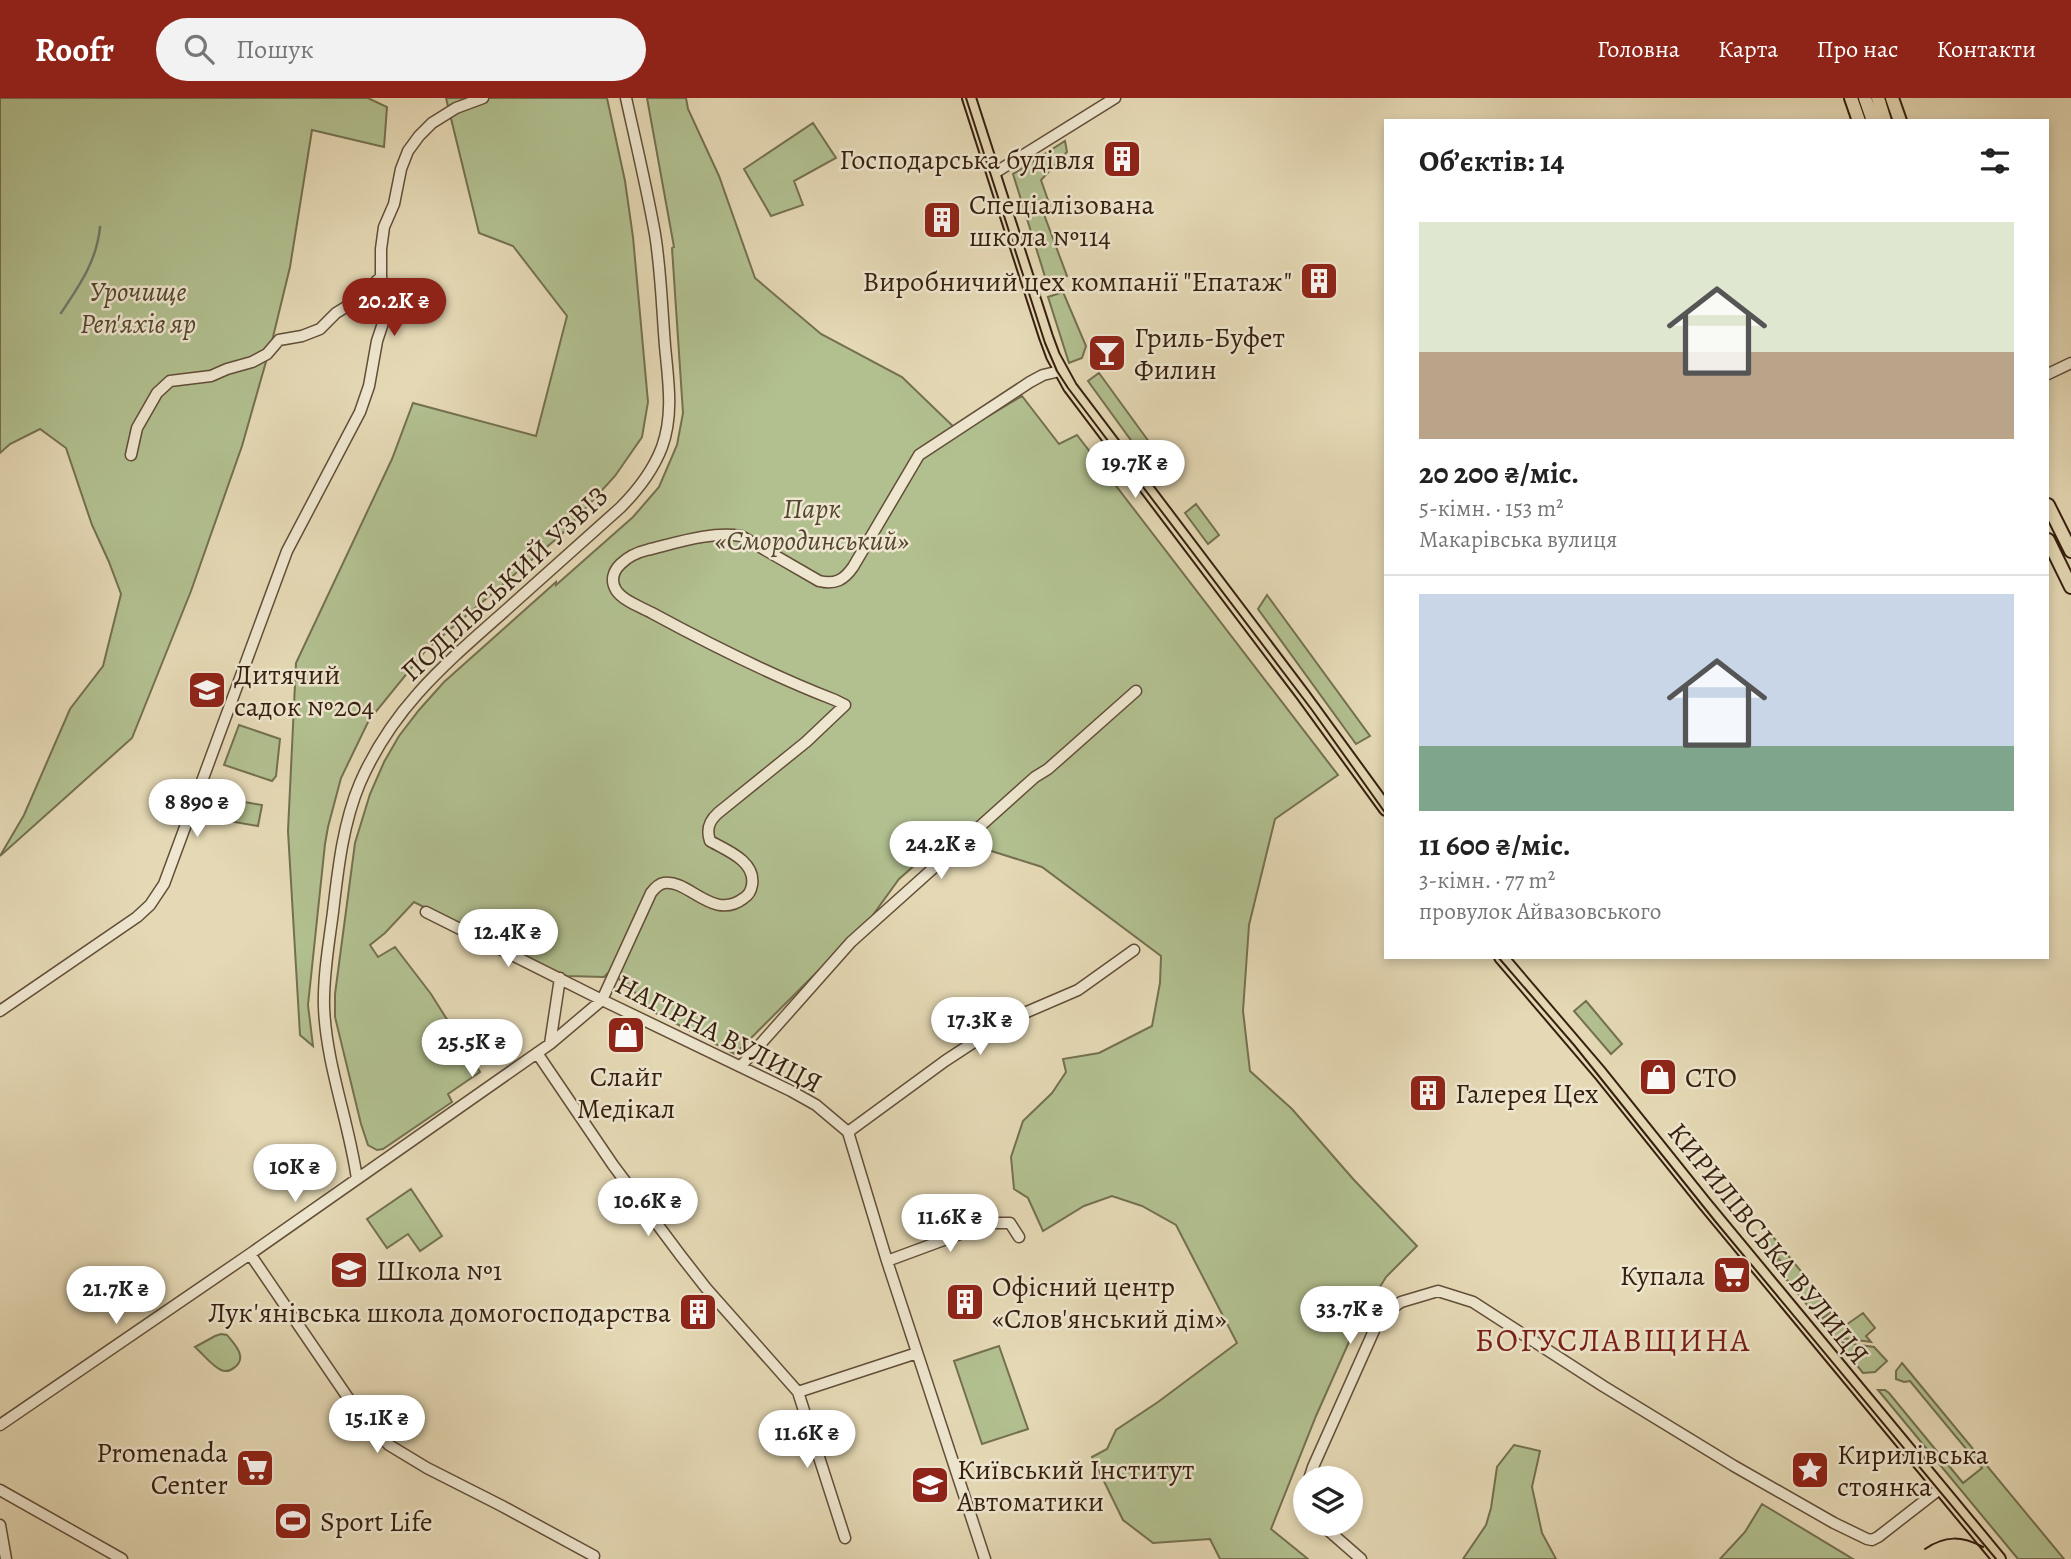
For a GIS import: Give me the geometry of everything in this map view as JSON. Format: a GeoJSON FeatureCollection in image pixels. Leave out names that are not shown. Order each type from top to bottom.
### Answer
{"type":"FeatureCollection","features":[{"type":"Feature","properties":{"kind":"main road"},"geometry":{"type":"LineString","coordinates":[[969,98],[1046,337],[1060,371],[1384,806]]}},
{"type":"Feature","properties":{"kind":"main road"},"geometry":{"type":"LineString","coordinates":[[1851,98],[1858,119]]}},
{"type":"Feature","properties":{"kind":"main road"},"geometry":{"type":"LineString","coordinates":[[1865,98],[1872,119]]}},
{"type":"Feature","properties":{"kind":"main road"},"geometry":{"type":"LineString","coordinates":[[1878,98],[1884,119]]}},
{"type":"Feature","properties":{"kind":"main road"},"geometry":{"type":"LineString","coordinates":[[1892,98],[1899,119]]}},
{"type":"Feature","properties":{"kind":"main road"},"geometry":{"type":"LineString","coordinates":[[2049,507],[2071,551]]}},
{"type":"Feature","properties":{"kind":"main road"},"geometry":{"type":"LineString","coordinates":[[2049,542],[2071,587]]}},
{"type":"Feature","properties":{"kind":"main road","name":"КИРИЛІВСЬКА ВУЛИЦЯ"},"geometry":{"type":"LineString","coordinates":[[1503,959],[1600,1073],[1696,1194],[1999,1559]]}},
{"type":"Feature","properties":{"kind":"street"},"geometry":{"type":"LineString","coordinates":[[0,1011],[136,917],[157,897],[164,884],[287,551],[359,412],[369,386],[377,341],[388,308],[381,277],[384,227],[394,204],[401,169],[408,151],[432,124],[456,108],[483,98]]}},
{"type":"Feature","properties":{"kind":"street","name":"ПОДІЛЬСЬКИЙ УЗВІЗ"},"geometry":{"type":"LineString","coordinates":[[357,1179],[353,1148],[330,1053],[324,1006],[334,897],[344,836],[359,786],[388,730],[413,697],[442,666],[621,508],[639,489],[662,446],[668,422],[669,398],[659,268],[626,98]]}},
{"type":"Feature","properties":{"kind":"street"},"geometry":{"type":"LineString","coordinates":[[993,174],[1115,98]]}},
{"type":"Feature","properties":{"kind":"street"},"geometry":{"type":"LineString","coordinates":[[131,455],[137,428],[157,393],[170,381],[211,376],[252,362],[267,354],[279,341],[320,330],[336,313],[354,302],[381,277]]}},
{"type":"Feature","properties":{"kind":"street"},"geometry":{"type":"LineString","coordinates":[[2049,374],[2071,363]]}},
{"type":"Feature","properties":{"kind":"street"},"geometry":{"type":"LineString","coordinates":[[0,1425],[550,1044],[603,1000],[651,893],[657,887],[664,883],[674,884],[709,902],[724,905],[738,903],[748,895],[752,877],[748,866],[734,854],[710,841],[709,823],[806,743],[845,705],[690,634],[623,597],[615,589],[614,577],[625,559],[636,553],[693,539],[729,534],[741,536],[819,581],[839,581],[853,567],[919,455],[1030,382],[1060,371]]}},
{"type":"Feature","properties":{"kind":"street"},"geometry":{"type":"LineString","coordinates":[[741,1066],[851,942],[1136,691]]}},
{"type":"Feature","properties":{"kind":"street","name":"НАГІРНА ВУЛИЦЯ"},"geometry":{"type":"LineString","coordinates":[[426,912],[816,1105],[848,1132]]}},
{"type":"Feature","properties":{"kind":"street"},"geometry":{"type":"LineString","coordinates":[[985,1559],[887,1261],[848,1132],[945,1061],[1006,1021],[1078,990],[1134,950]]}},
{"type":"Feature","properties":{"kind":"street"},"geometry":{"type":"LineString","coordinates":[[550,1044],[561,978]]}},
{"type":"Feature","properties":{"kind":"street"},"geometry":{"type":"LineString","coordinates":[[537,1053],[613,1165],[706,1288],[798,1392],[845,1538]]}},
{"type":"Feature","properties":{"kind":"street"},"geometry":{"type":"LineString","coordinates":[[887,1261],[990,1223],[1010,1223],[1018,1237]]}},
{"type":"Feature","properties":{"kind":"street"},"geometry":{"type":"LineString","coordinates":[[250,1254],[357,1411],[389,1445],[427,1468],[594,1556]]}},
{"type":"Feature","properties":{"kind":"street"},"geometry":{"type":"LineString","coordinates":[[1313,1466],[1376,1326],[1387,1312],[1401,1302],[1437,1291],[1473,1302],[1603,1386],[1722,1458],[1834,1523],[1867,1539],[1874,1540],[1941,1488]]}},
{"type":"Feature","properties":{"kind":"street"},"geometry":{"type":"LineString","coordinates":[[798,1392],[917,1353]]}},
{"type":"Feature","properties":{"kind":"street"},"geometry":{"type":"LineString","coordinates":[[0,1490],[122,1559]]}},
{"type":"Feature","properties":{"kind":"street"},"geometry":{"type":"LineString","coordinates":[[0,1525],[6,1559]]}},
{"type":"Feature","properties":{"kind":"street"},"geometry":{"type":"LineString","coordinates":[[1335,1536],[1361,1559]]}},
{"type":"Feature","properties":{"kind":"green space","name":"Урочище Реп'яхів яр"},"geometry":{"type":"Polygon","coordinates":[[[0,98],[368,98],[387,107],[384,147],[312,130],[290,267],[242,446],[191,591],[132,738],[0,856],[24,815],[70,709],[103,666],[121,594],[92,525],[66,448],[40,429],[10,444],[0,453],[0,98]]]}},
{"type":"Feature","properties":{"kind":"green space"},"geometry":{"type":"Polygon","coordinates":[[[446,98],[607,98],[625,181],[633,237],[648,402],[642,437],[615,476],[562,534],[426,650],[369,720],[341,778],[325,844],[308,1005],[313,1046],[300,1035],[288,831],[296,663],[392,459],[413,403],[536,436],[567,316],[513,246],[479,233],[446,98]]]}},
{"type":"Feature","properties":{"kind":"green space","name":"Парк «Смородинський»"},"geometry":{"type":"Polygon","coordinates":[[[647,98],[686,98],[688,109],[719,176],[755,278],[821,334],[902,377],[960,433],[1022,396],[1059,444],[1077,435],[1338,775],[1275,819],[1249,925],[1243,1011],[1250,1071],[1292,1109],[1417,1246],[1386,1277],[1356,1326],[1296,1466],[1293,1466],[1293,1474],[1271,1529],[1308,1559],[1220,1559],[1210,1539],[1153,1543],[1123,1520],[1092,1457],[1107,1449],[1116,1430],[1237,1343],[1176,1225],[1142,1206],[1112,1196],[1084,1206],[1043,1231],[1028,1198],[1014,1189],[1011,1157],[1023,1121],[1052,1093],[1066,1072],[1063,1059],[1099,1053],[1152,1026],[1160,983],[1161,956],[1042,867],[947,837],[899,879],[870,919],[735,1054],[642,1006],[632,987],[608,973],[604,977],[567,976],[414,902],[370,945],[378,957],[395,947],[431,994],[480,1072],[448,1094],[452,1102],[383,1149],[377,1150],[368,1145],[335,1017],[335,994],[355,843],[370,794],[399,736],[444,682],[633,517],[659,487],[677,445],[683,413],[674,247],[647,98]]]}},
{"type":"Feature","properties":{"kind":"green space"},"geometry":{"type":"Polygon","coordinates":[[[813,123],[836,158],[794,181],[803,205],[771,216],[744,169],[813,123]]]}},
{"type":"Feature","properties":{"kind":"green space"},"geometry":{"type":"Polygon","coordinates":[[[1065,141],[1067,152],[1041,180],[1050,206],[1042,209],[1067,276],[1047,283],[1013,174],[1065,141]]]}},
{"type":"Feature","properties":{"kind":"green space"},"geometry":{"type":"Polygon","coordinates":[[[1063,292],[1086,346],[1082,358],[1069,363],[1048,297],[1063,292]]]}},
{"type":"Feature","properties":{"kind":"green space"},"geometry":{"type":"Polygon","coordinates":[[[1099,373],[1152,446],[1141,454],[1088,381],[1099,373]]]}},
{"type":"Feature","properties":{"kind":"green space"},"geometry":{"type":"Polygon","coordinates":[[[1196,504],[1219,535],[1208,544],[1185,513],[1196,504]]]}},
{"type":"Feature","properties":{"kind":"green space"},"geometry":{"type":"Polygon","coordinates":[[[1267,595],[1370,736],[1356,744],[1258,609],[1267,595]]]}},
{"type":"Feature","properties":{"kind":"green space"},"geometry":{"type":"Polygon","coordinates":[[[239,725],[280,739],[276,776],[272,781],[224,765],[239,725]]]}},
{"type":"Feature","properties":{"kind":"green space"},"geometry":{"type":"Polygon","coordinates":[[[226,799],[262,805],[258,826],[223,820],[226,799]]]}},
{"type":"Feature","properties":{"kind":"green space"},"geometry":{"type":"Polygon","coordinates":[[[1586,1001],[1622,1044],[1611,1054],[1574,1011],[1586,1001]]]}},
{"type":"Feature","properties":{"kind":"green space"},"geometry":{"type":"Polygon","coordinates":[[[411,1189],[442,1236],[420,1251],[408,1234],[387,1248],[367,1219],[411,1189]]]}},
{"type":"Feature","properties":{"kind":"green space"},"geometry":{"type":"Polygon","coordinates":[[[1769,1232],[1826,1302],[1813,1312],[1782,1274],[1787,1269],[1779,1259],[1774,1263],[1757,1242],[1769,1232]]]}},
{"type":"Feature","properties":{"kind":"green space"},"geometry":{"type":"Polygon","coordinates":[[[1834,1310],[1846,1325],[1863,1313],[1875,1328],[1866,1336],[1871,1342],[1834,1337],[1820,1320],[1834,1310]]]}},
{"type":"Feature","properties":{"kind":"green space"},"geometry":{"type":"Polygon","coordinates":[[[221,1334],[227,1335],[240,1355],[237,1365],[228,1371],[211,1363],[195,1347],[221,1334]]]}},
{"type":"Feature","properties":{"kind":"green space"},"geometry":{"type":"Polygon","coordinates":[[[1838,1342],[1874,1347],[1887,1361],[1875,1372],[1863,1373],[1838,1342]]]}},
{"type":"Feature","properties":{"kind":"green space"},"geometry":{"type":"Polygon","coordinates":[[[999,1346],[1028,1429],[982,1444],[954,1361],[999,1346]]]}},
{"type":"Feature","properties":{"kind":"green space"},"geometry":{"type":"Polygon","coordinates":[[[1902,1363],[2064,1559],[2018,1559],[1878,1390],[1889,1393],[1963,1483],[1982,1468],[1910,1381],[1896,1379],[1896,1371],[1902,1363]]]}},
{"type":"Feature","properties":{"kind":"green space"},"geometry":{"type":"Polygon","coordinates":[[[1514,1445],[1540,1451],[1532,1487],[1542,1533],[1556,1559],[1463,1559],[1486,1525],[1497,1467],[1514,1445]]]}},
{"type":"Feature","properties":{"kind":"green space"},"geometry":{"type":"Polygon","coordinates":[[[1762,1504],[1853,1559],[1720,1559],[1745,1532],[1762,1504]]]}},
{"type":"Feature","properties":{"kind":"waterway"},"geometry":{"type":"LineString","coordinates":[[61,313],[91,261],[100,227]]}},
{"type":"Feature","properties":{"kind":"tram line"},"geometry":{"type":"LineString","coordinates":[[966,98],[1045,343],[1057,371],[1312,710],[1384,811]]}},
{"type":"Feature","properties":{"kind":"tram line"},"geometry":{"type":"LineString","coordinates":[[1500,959],[1574,1045],[1715,1221],[1996,1559]]}},
{"type":"Feature","properties":{"kind":"tram line"},"geometry":{"type":"LineString","coordinates":[[1925,1549],[1947,1539],[1961,1539],[1983,1547]]}},
{"type":"Feature","properties":{"kind":"place","name":"Господарська будівля"},"geometry":{"type":"Point","coordinates":[1122,159]}},
{"type":"Feature","properties":{"kind":"place","name":"Спеціалізована школа №114"},"geometry":{"type":"Point","coordinates":[942,220]}},
{"type":"Feature","properties":{"kind":"place","name":"Виробничий цех компанії \"Епатаж\""},"geometry":{"type":"Point","coordinates":[1319,281]}},
{"type":"Feature","properties":{"kind":"place","name":"Гриль-Буфет Филин"},"geometry":{"type":"Point","coordinates":[1107,353]}},
{"type":"Feature","properties":{"kind":"place","name":"Дитячий садок №204"},"geometry":{"type":"Point","coordinates":[207,690]}},
{"type":"Feature","properties":{"kind":"place","name":"Слайг Медікал"},"geometry":{"type":"Point","coordinates":[626,1035]}},
{"type":"Feature","properties":{"kind":"place","name":"СТО"},"geometry":{"type":"Point","coordinates":[1658,1077]}},
{"type":"Feature","properties":{"kind":"place","name":"Галерея Цех"},"geometry":{"type":"Point","coordinates":[1428,1093]}},
{"type":"Feature","properties":{"kind":"place","name":"Школа №1"},"geometry":{"type":"Point","coordinates":[349,1270]}},
{"type":"Feature","properties":{"kind":"place","name":"Купала"},"geometry":{"type":"Point","coordinates":[1732,1275]}},
{"type":"Feature","properties":{"kind":"place","name":"Офісний центр «Слов'янський дім»"},"geometry":{"type":"Point","coordinates":[965,1302]}},
{"type":"Feature","properties":{"kind":"place","name":"Лук'янівська школа домогосподарства"},"geometry":{"type":"Point","coordinates":[698,1312]}},
{"type":"Feature","properties":{"kind":"place","name":"Promenada Center"},"geometry":{"type":"Point","coordinates":[255,1468]}},
{"type":"Feature","properties":{"kind":"place","name":"Кирилівська стоянка"},"geometry":{"type":"Point","coordinates":[1810,1470]}},
{"type":"Feature","properties":{"kind":"place","name":"Київський Інститут Автоматики"},"geometry":{"type":"Point","coordinates":[930,1485]}},
{"type":"Feature","properties":{"kind":"place","name":"Sport Life"},"geometry":{"type":"Point","coordinates":[293,1521]}},
{"type":"Feature","properties":{"kind":"district","name":"БОГУСЛАВЩИНА"},"geometry":{"type":"Point","coordinates":[1613,1340]}}]}
